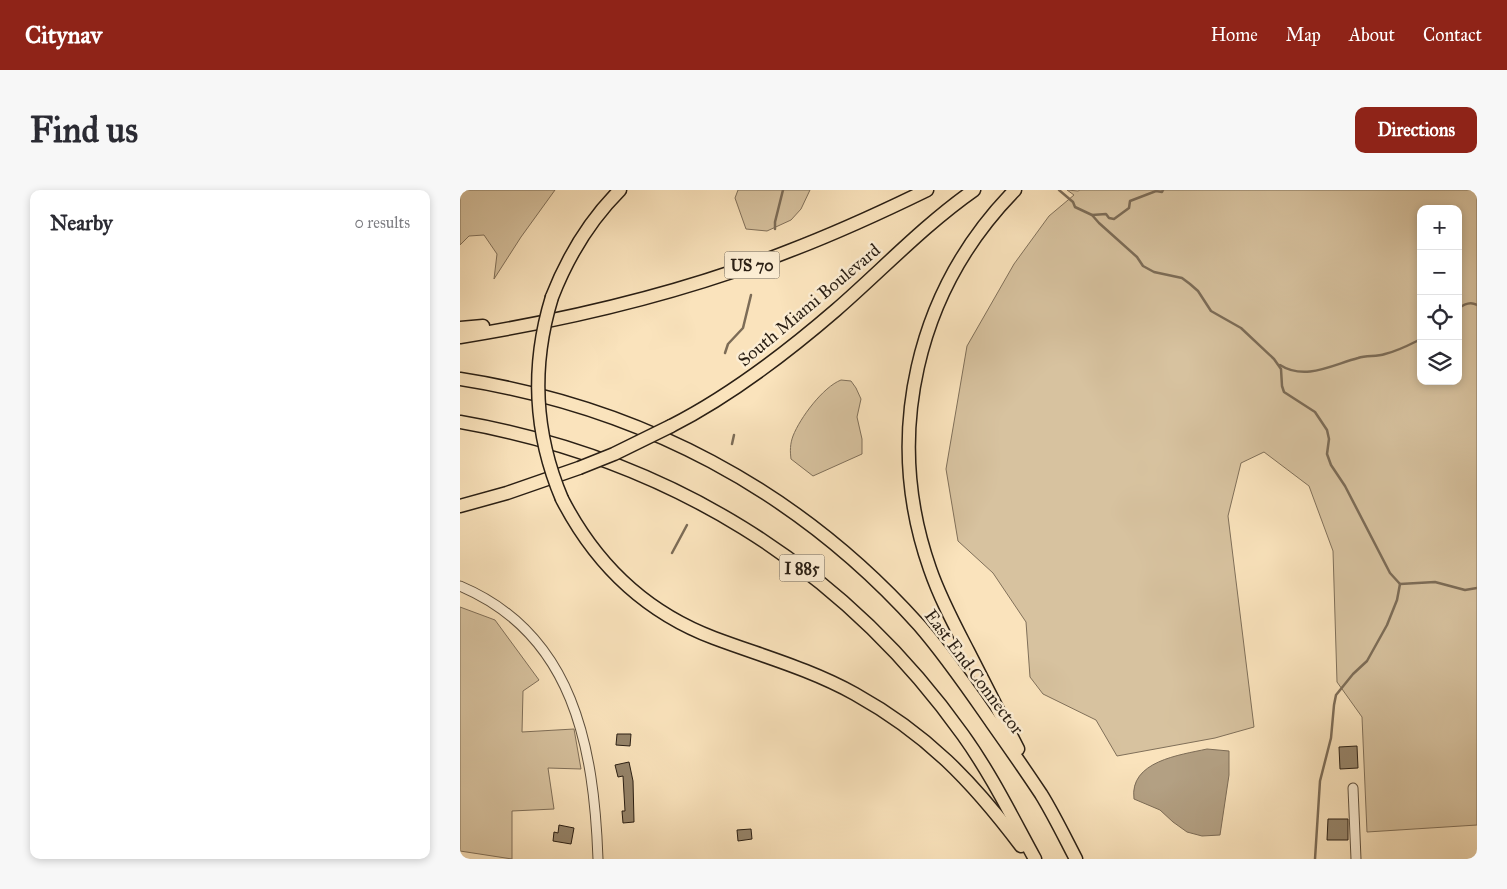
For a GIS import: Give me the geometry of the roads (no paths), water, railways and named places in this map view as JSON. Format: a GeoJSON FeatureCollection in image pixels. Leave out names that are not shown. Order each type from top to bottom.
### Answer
{"type":"FeatureCollection","features":[{"type":"Feature","properties":{"kind":"highway"},"geometry":{"type":"LineString","coordinates":[[620,190],[598,214],[566,262],[552,297],[542,334],[537,371],[537,390],[544,447],[555,483],[572,517],[592,549],[617,577],[646,602],[695,630],[820,676],[886,712],[917,734],[960,772],[986,800],[1030,859]]}},
{"type":"Feature","properties":{"kind":"highway","name":"South Miami Boulevard"},"geometry":{"type":"LineString","coordinates":[[460,338],[570,317],[681,288],[752,265],[832,234],[927,190]]}},
{"type":"Feature","properties":{"kind":"highway","name":"South Miami Boulevard"},"geometry":{"type":"LineString","coordinates":[[460,506],[507,493],[614,454],[715,401],[778,357],[837,310],[950,208],[974,190]]}},
{"type":"Feature","properties":{"kind":"highway"},"geometry":{"type":"LineString","coordinates":[[1015,190],[994,213],[972,243],[952,275],[936,309],[923,345],[914,382],[909,420],[908,458],[915,514],[924,551],[936,587],[952,622],[1042,796]]}},
{"type":"Feature","properties":{"kind":"highway"},"geometry":{"type":"LineString","coordinates":[[460,328],[570,317]]}},
{"type":"Feature","properties":{"kind":"highway","name":"East End Connector"},"geometry":{"type":"LineString","coordinates":[[460,378],[556,398],[639,427],[708,459],[806,521],[865,571],[920,626],[967,687],[1042,796],[1076,859]]}},
{"type":"Feature","properties":{"kind":"highway","name":"I 885"},"geometry":{"type":"LineString","coordinates":[[460,422],[519,433],[554,442],[656,480],[721,514],[752,533],[811,575],[840,599],[886,643],[918,677],[941,706],[984,766],[1035,859]]}},
{"type":"Feature","properties":{"kind":"street"},"geometry":{"type":"LineString","coordinates":[[460,586],[494,604],[524,629],[548,658],[567,689],[578,719],[591,773],[598,859]]}},
{"type":"Feature","properties":{"kind":"street"},"geometry":{"type":"LineString","coordinates":[[1353,788],[1356,859]]}},
{"type":"Feature","properties":{"kind":"waterway"},"geometry":{"type":"LineString","coordinates":[[775,229],[783,190]]}},
{"type":"Feature","properties":{"kind":"waterway"},"geometry":{"type":"LineString","coordinates":[[1059,190],[1073,202],[1075,207],[1092,215],[1137,257],[1143,266],[1154,272],[1182,278],[1198,291],[1211,311],[1241,328],[1274,359],[1281,369],[1284,392],[1315,412],[1327,430],[1329,439],[1327,454],[1331,465],[1345,486],[1390,573],[1400,584],[1435,582],[1465,590],[1477,588]]}},
{"type":"Feature","properties":{"kind":"waterway"},"geometry":{"type":"LineString","coordinates":[[1092,215],[1106,214],[1109,218],[1114,219],[1129,208],[1130,201],[1156,191],[1162,192],[1163,190]]}},
{"type":"Feature","properties":{"kind":"waterway"},"geometry":{"type":"LineString","coordinates":[[725,353],[728,344],[743,328],[751,295]]}},
{"type":"Feature","properties":{"kind":"waterway"},"geometry":{"type":"LineString","coordinates":[[1462,307],[1472,303],[1477,305]]}},
{"type":"Feature","properties":{"kind":"waterway"},"geometry":{"type":"LineString","coordinates":[[1280,365],[1289,370],[1309,372],[1361,357],[1390,353],[1419,340]]}},
{"type":"Feature","properties":{"kind":"waterway"},"geometry":{"type":"LineString","coordinates":[[732,444],[734,435]]}},
{"type":"Feature","properties":{"kind":"waterway"},"geometry":{"type":"LineString","coordinates":[[672,553],[687,525]]}},
{"type":"Feature","properties":{"kind":"waterway"},"geometry":{"type":"LineString","coordinates":[[1315,859],[1320,781],[1331,738],[1336,695],[1353,674],[1367,661],[1387,625],[1397,600],[1400,584]]}}]}
